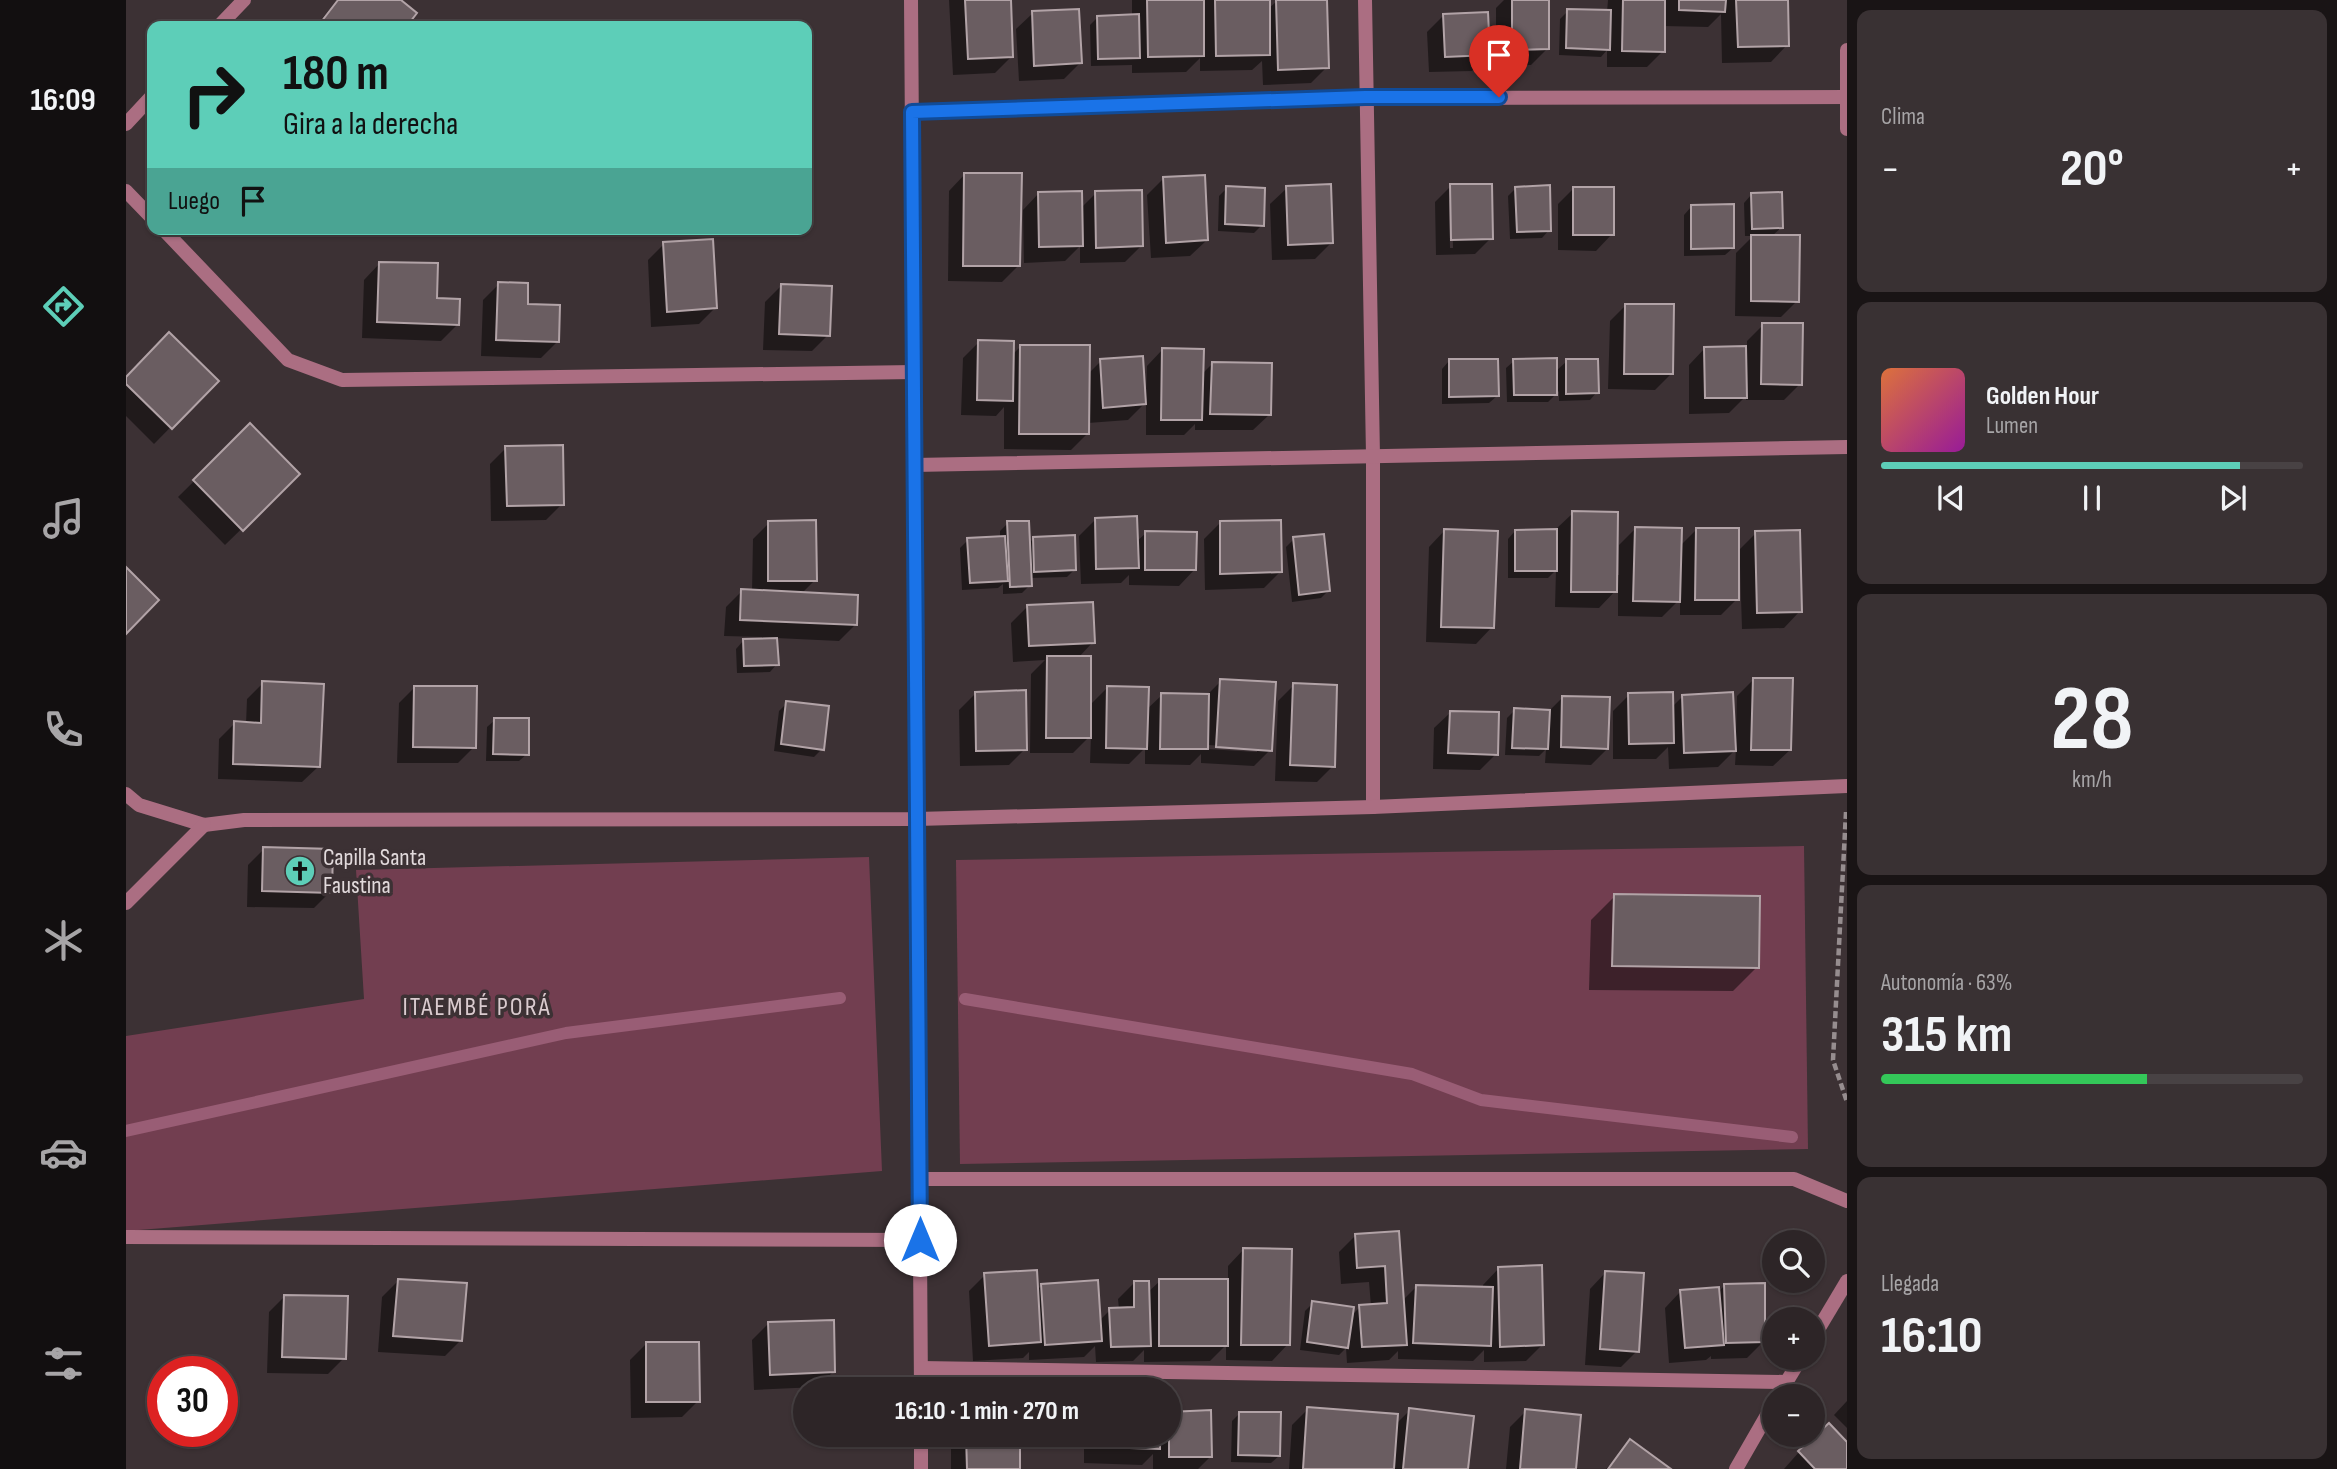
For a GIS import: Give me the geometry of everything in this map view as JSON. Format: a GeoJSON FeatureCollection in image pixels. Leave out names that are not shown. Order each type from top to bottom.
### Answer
{"type":"FeatureCollection","features":[{"type":"Feature","properties":{"kind":"street"},"geometry":{"type":"LineString","coordinates":[[224,21],[244,0]]}},
{"type":"Feature","properties":{"kind":"street"},"geometry":{"type":"LineString","coordinates":[[911,0],[921,1377]]}},
{"type":"Feature","properties":{"kind":"street"},"geometry":{"type":"LineString","coordinates":[[1365,0],[1373,456],[1373,807]]}},
{"type":"Feature","properties":{"kind":"street"},"geometry":{"type":"LineString","coordinates":[[1847,50],[1847,129]]}},
{"type":"Feature","properties":{"kind":"street"},"geometry":{"type":"LineString","coordinates":[[912,112],[1365,97],[1847,96]]}},
{"type":"Feature","properties":{"kind":"street"},"geometry":{"type":"LineString","coordinates":[[126,124],[147,101]]}},
{"type":"Feature","properties":{"kind":"street"},"geometry":{"type":"LineString","coordinates":[[126,191],[147,213]]}},
{"type":"Feature","properties":{"kind":"street"},"geometry":{"type":"LineString","coordinates":[[169,235],[288,360],[342,380],[914,372]]}},
{"type":"Feature","properties":{"kind":"street"},"geometry":{"type":"LineString","coordinates":[[914,465],[1847,447]]}},
{"type":"Feature","properties":{"kind":"street"},"geometry":{"type":"LineString","coordinates":[[126,794],[139,805],[204,825],[244,820],[917,819],[1373,807],[1847,786]]}},
{"type":"Feature","properties":{"kind":"street"},"geometry":{"type":"LineString","coordinates":[[126,903],[204,825]]}},
{"type":"Feature","properties":{"kind":"street"},"geometry":{"type":"LineString","coordinates":[[919,1179],[1794,1179],[1847,1201]]}},
{"type":"Feature","properties":{"kind":"street"},"geometry":{"type":"LineString","coordinates":[[126,1237],[920,1240]]}},
{"type":"Feature","properties":{"kind":"street"},"geometry":{"type":"LineString","coordinates":[[1825,1318],[1847,1282]]}},
{"type":"Feature","properties":{"kind":"street"},"geometry":{"type":"LineString","coordinates":[[921,1368],[1786,1382],[1794,1370]]}},
{"type":"Feature","properties":{"kind":"street"},"geometry":{"type":"LineString","coordinates":[[1736,1469],[1762,1424]]}},
{"type":"Feature","properties":{"kind":"street"},"geometry":{"type":"LineString","coordinates":[[921,1447],[922,1469]]}},
{"type":"Feature","properties":{"kind":"path"},"geometry":{"type":"LineString","coordinates":[[1846,804],[1833,1060],[1847,1102]]}},
{"type":"Feature","properties":{"kind":"shaded area"},"geometry":{"type":"Polygon","coordinates":[[[1804,846],[1808,1149],[960,1164],[956,860],[1804,846]]]}},
{"type":"Feature","properties":{"kind":"shaded area"},"geometry":{"type":"Polygon","coordinates":[[[869,857],[882,1171],[126,1231],[126,1036],[364,999],[356,870],[869,857]]]}},
{"type":"Feature","properties":{"kind":"building"},"geometry":{"type":"Polygon","coordinates":[[[338,0],[401,0],[417,13],[411,21],[322,21],[338,0]]]}},
{"type":"Feature","properties":{"kind":"building"},"geometry":{"type":"Polygon","coordinates":[[[965,0],[1011,0],[1013,57],[968,59],[965,0]]]}},
{"type":"Feature","properties":{"kind":"building"},"geometry":{"type":"Polygon","coordinates":[[[1147,0],[1204,0],[1204,56],[1148,57],[1147,0]]]}},
{"type":"Feature","properties":{"kind":"building"},"geometry":{"type":"Polygon","coordinates":[[[1215,0],[1270,0],[1270,55],[1216,56],[1215,0]]]}},
{"type":"Feature","properties":{"kind":"building"},"geometry":{"type":"Polygon","coordinates":[[[1276,0],[1327,0],[1329,68],[1278,70],[1276,0]]]}},
{"type":"Feature","properties":{"kind":"building"},"geometry":{"type":"Polygon","coordinates":[[[1512,0],[1549,0],[1549,49],[1512,50],[1512,0]]]}},
{"type":"Feature","properties":{"kind":"building"},"geometry":{"type":"Polygon","coordinates":[[[1623,0],[1665,0],[1665,52],[1622,51],[1623,0]]]}},
{"type":"Feature","properties":{"kind":"building"},"geometry":{"type":"Polygon","coordinates":[[[1679,0],[1726,0],[1725,12],[1679,10],[1679,0]]]}},
{"type":"Feature","properties":{"kind":"building"},"geometry":{"type":"Polygon","coordinates":[[[1736,0],[1788,0],[1789,46],[1738,47],[1736,0]]]}},
{"type":"Feature","properties":{"kind":"building"},"geometry":{"type":"Polygon","coordinates":[[[1079,9],[1082,63],[1034,66],[1032,11],[1079,9]]]}},
{"type":"Feature","properties":{"kind":"building"},"geometry":{"type":"Polygon","coordinates":[[[1567,9],[1611,10],[1610,50],[1566,48],[1567,9]]]}},
{"type":"Feature","properties":{"kind":"building"},"geometry":{"type":"Polygon","coordinates":[[[1488,12],[1490,55],[1445,57],[1443,14],[1488,12]]]}},
{"type":"Feature","properties":{"kind":"building"},"geometry":{"type":"Polygon","coordinates":[[[1139,14],[1140,58],[1098,59],[1097,16],[1139,14]]]}},
{"type":"Feature","properties":{"kind":"building"},"geometry":{"type":"Polygon","coordinates":[[[964,173],[1022,173],[1020,266],[963,266],[964,173]]]}},
{"type":"Feature","properties":{"kind":"building"},"geometry":{"type":"Polygon","coordinates":[[[1205,175],[1208,240],[1166,243],[1163,177],[1205,175]]]}},
{"type":"Feature","properties":{"kind":"building"},"geometry":{"type":"Polygon","coordinates":[[[1331,184],[1333,243],[1288,245],[1286,186],[1331,184]]]}},
{"type":"Feature","properties":{"kind":"building"},"geometry":{"type":"Polygon","coordinates":[[[1450,184],[1492,184],[1493,239],[1451,240],[1450,184]]]}},
{"type":"Feature","properties":{"kind":"building"},"geometry":{"type":"Polygon","coordinates":[[[1550,185],[1551,231],[1517,232],[1515,187],[1550,185]]]}},
{"type":"Feature","properties":{"kind":"building"},"geometry":{"type":"Polygon","coordinates":[[[1226,186],[1265,188],[1264,226],[1225,224],[1226,186]]]}},
{"type":"Feature","properties":{"kind":"building"},"geometry":{"type":"Polygon","coordinates":[[[1573,187],[1614,187],[1614,235],[1573,235],[1573,187]]]}},
{"type":"Feature","properties":{"kind":"building"},"geometry":{"type":"Polygon","coordinates":[[[1142,190],[1143,246],[1096,248],[1095,191],[1142,190]]]}},
{"type":"Feature","properties":{"kind":"building"},"geometry":{"type":"Polygon","coordinates":[[[1082,191],[1083,246],[1039,247],[1038,192],[1082,191]]]}},
{"type":"Feature","properties":{"kind":"building"},"geometry":{"type":"Polygon","coordinates":[[[1782,192],[1783,228],[1752,229],[1751,193],[1782,192]]]}},
{"type":"Feature","properties":{"kind":"building"},"geometry":{"type":"Polygon","coordinates":[[[1734,204],[1734,248],[1691,249],[1691,205],[1734,204]]]}},
{"type":"Feature","properties":{"kind":"building"},"geometry":{"type":"Polygon","coordinates":[[[1751,235],[1800,235],[1799,302],[1751,301],[1751,235]]]}},
{"type":"Feature","properties":{"kind":"building"},"geometry":{"type":"Polygon","coordinates":[[[713,239],[717,308],[667,312],[663,242],[713,239]]]}},
{"type":"Feature","properties":{"kind":"building"},"geometry":{"type":"Polygon","coordinates":[[[379,262],[438,263],[437,298],[460,299],[459,325],[377,322],[379,262]]]}},
{"type":"Feature","properties":{"kind":"building"},"geometry":{"type":"Polygon","coordinates":[[[498,282],[528,283],[528,304],[560,305],[559,342],[496,340],[498,282]]]}},
{"type":"Feature","properties":{"kind":"building"},"geometry":{"type":"Polygon","coordinates":[[[781,284],[832,286],[830,336],[779,334],[781,284]]]}},
{"type":"Feature","properties":{"kind":"building"},"geometry":{"type":"Polygon","coordinates":[[[1625,304],[1674,304],[1673,374],[1624,374],[1625,304]]]}},
{"type":"Feature","properties":{"kind":"building"},"geometry":{"type":"Polygon","coordinates":[[[1762,323],[1803,323],[1802,385],[1761,384],[1762,323]]]}},
{"type":"Feature","properties":{"kind":"building"},"geometry":{"type":"Polygon","coordinates":[[[169,332],[219,381],[172,429],[126,384],[126,377],[169,332]]]}},
{"type":"Feature","properties":{"kind":"building"},"geometry":{"type":"Polygon","coordinates":[[[978,340],[1014,341],[1013,401],[977,400],[978,340]]]}},
{"type":"Feature","properties":{"kind":"building"},"geometry":{"type":"Polygon","coordinates":[[[1020,345],[1090,345],[1089,434],[1019,434],[1020,345]]]}},
{"type":"Feature","properties":{"kind":"building"},"geometry":{"type":"Polygon","coordinates":[[[1746,346],[1747,398],[1705,398],[1704,347],[1746,346]]]}},
{"type":"Feature","properties":{"kind":"building"},"geometry":{"type":"Polygon","coordinates":[[[1162,348],[1204,349],[1202,420],[1161,420],[1162,348]]]}},
{"type":"Feature","properties":{"kind":"building"},"geometry":{"type":"Polygon","coordinates":[[[1143,356],[1146,404],[1103,408],[1100,359],[1143,356]]]}},
{"type":"Feature","properties":{"kind":"building"},"geometry":{"type":"Polygon","coordinates":[[[1557,358],[1557,395],[1514,395],[1513,359],[1557,358]]]}},
{"type":"Feature","properties":{"kind":"building"},"geometry":{"type":"Polygon","coordinates":[[[1449,359],[1498,359],[1499,396],[1449,397],[1449,359]]]}},
{"type":"Feature","properties":{"kind":"building"},"geometry":{"type":"Polygon","coordinates":[[[1566,359],[1598,359],[1599,393],[1566,394],[1566,359]]]}},
{"type":"Feature","properties":{"kind":"building"},"geometry":{"type":"Polygon","coordinates":[[[1212,362],[1272,363],[1271,415],[1210,414],[1212,362]]]}},
{"type":"Feature","properties":{"kind":"building"},"geometry":{"type":"Polygon","coordinates":[[[250,423],[300,474],[243,531],[193,480],[250,423]]]}},
{"type":"Feature","properties":{"kind":"building"},"geometry":{"type":"Polygon","coordinates":[[[563,445],[564,505],[507,506],[505,446],[563,445]]]}},
{"type":"Feature","properties":{"kind":"building"},"geometry":{"type":"Polygon","coordinates":[[[1572,511],[1618,512],[1617,592],[1571,592],[1572,511]]]}},
{"type":"Feature","properties":{"kind":"building"},"geometry":{"type":"Polygon","coordinates":[[[1137,516],[1139,568],[1096,569],[1095,518],[1137,516]]]}},
{"type":"Feature","properties":{"kind":"building"},"geometry":{"type":"Polygon","coordinates":[[[816,520],[817,581],[768,581],[768,521],[816,520]]]}},
{"type":"Feature","properties":{"kind":"building"},"geometry":{"type":"Polygon","coordinates":[[[1281,520],[1282,572],[1220,574],[1220,521],[1281,520]]]}},
{"type":"Feature","properties":{"kind":"building"},"geometry":{"type":"Polygon","coordinates":[[[1007,521],[1029,521],[1032,586],[1010,587],[1007,521]]]}},
{"type":"Feature","properties":{"kind":"building"},"geometry":{"type":"Polygon","coordinates":[[[1635,527],[1682,528],[1680,602],[1633,601],[1635,527]]]}},
{"type":"Feature","properties":{"kind":"building"},"geometry":{"type":"Polygon","coordinates":[[[1696,528],[1739,528],[1739,600],[1695,600],[1696,528]]]}},
{"type":"Feature","properties":{"kind":"building"},"geometry":{"type":"Polygon","coordinates":[[[1444,529],[1498,531],[1494,628],[1441,627],[1444,529]]]}},
{"type":"Feature","properties":{"kind":"building"},"geometry":{"type":"Polygon","coordinates":[[[1557,529],[1557,571],[1515,571],[1515,530],[1557,529]]]}},
{"type":"Feature","properties":{"kind":"building"},"geometry":{"type":"Polygon","coordinates":[[[1800,530],[1802,612],[1757,613],[1755,531],[1800,530]]]}},
{"type":"Feature","properties":{"kind":"building"},"geometry":{"type":"Polygon","coordinates":[[[1145,531],[1197,532],[1196,570],[1145,570],[1145,531]]]}},
{"type":"Feature","properties":{"kind":"building"},"geometry":{"type":"Polygon","coordinates":[[[1324,534],[1330,591],[1299,595],[1293,537],[1324,534]]]}},
{"type":"Feature","properties":{"kind":"building"},"geometry":{"type":"Polygon","coordinates":[[[1075,535],[1076,570],[1034,572],[1033,537],[1075,535]]]}},
{"type":"Feature","properties":{"kind":"building"},"geometry":{"type":"Polygon","coordinates":[[[1005,536],[1008,581],[970,583],[967,538],[1005,536]]]}},
{"type":"Feature","properties":{"kind":"building"},"geometry":{"type":"Polygon","coordinates":[[[126,567],[159,600],[126,634],[126,567]]]}},
{"type":"Feature","properties":{"kind":"building"},"geometry":{"type":"Polygon","coordinates":[[[741,589],[858,595],[857,625],[740,620],[741,589]]]}},
{"type":"Feature","properties":{"kind":"building"},"geometry":{"type":"Polygon","coordinates":[[[1093,602],[1095,643],[1029,646],[1027,605],[1093,602]]]}},
{"type":"Feature","properties":{"kind":"building"},"geometry":{"type":"Polygon","coordinates":[[[777,638],[779,665],[744,666],[743,639],[777,638]]]}},
{"type":"Feature","properties":{"kind":"building"},"geometry":{"type":"Polygon","coordinates":[[[1047,656],[1091,656],[1091,738],[1046,738],[1047,656]]]}},
{"type":"Feature","properties":{"kind":"building"},"geometry":{"type":"Polygon","coordinates":[[[1753,678],[1793,678],[1791,750],[1751,750],[1753,678]]]}},
{"type":"Feature","properties":{"kind":"building"},"geometry":{"type":"Polygon","coordinates":[[[1220,679],[1276,682],[1272,751],[1216,747],[1220,679]]]}},
{"type":"Feature","properties":{"kind":"building"},"geometry":{"type":"Polygon","coordinates":[[[262,681],[324,684],[320,767],[233,764],[234,721],[261,723],[262,681]]]}},
{"type":"Feature","properties":{"kind":"building"},"geometry":{"type":"Polygon","coordinates":[[[1293,683],[1337,685],[1335,767],[1290,765],[1293,683]]]}},
{"type":"Feature","properties":{"kind":"building"},"geometry":{"type":"Polygon","coordinates":[[[414,686],[477,686],[476,748],[413,747],[414,686]]]}},
{"type":"Feature","properties":{"kind":"building"},"geometry":{"type":"Polygon","coordinates":[[[1107,686],[1149,687],[1147,749],[1106,748],[1107,686]]]}},
{"type":"Feature","properties":{"kind":"building"},"geometry":{"type":"Polygon","coordinates":[[[1026,690],[1027,750],[976,751],[975,692],[1026,690]]]}},
{"type":"Feature","properties":{"kind":"building"},"geometry":{"type":"Polygon","coordinates":[[[1673,692],[1674,743],[1629,744],[1628,693],[1673,692]]]}},
{"type":"Feature","properties":{"kind":"building"},"geometry":{"type":"Polygon","coordinates":[[[1733,692],[1736,751],[1684,753],[1682,695],[1733,692]]]}},
{"type":"Feature","properties":{"kind":"building"},"geometry":{"type":"Polygon","coordinates":[[[1161,693],[1209,694],[1208,749],[1160,749],[1161,693]]]}},
{"type":"Feature","properties":{"kind":"building"},"geometry":{"type":"Polygon","coordinates":[[[1562,696],[1610,697],[1608,749],[1561,747],[1562,696]]]}},
{"type":"Feature","properties":{"kind":"building"},"geometry":{"type":"Polygon","coordinates":[[[786,701],[829,706],[824,750],[781,744],[786,701]]]}},
{"type":"Feature","properties":{"kind":"building"},"geometry":{"type":"Polygon","coordinates":[[[1514,708],[1550,710],[1548,749],[1512,748],[1514,708]]]}},
{"type":"Feature","properties":{"kind":"building"},"geometry":{"type":"Polygon","coordinates":[[[1450,711],[1499,712],[1498,755],[1448,753],[1450,711]]]}},
{"type":"Feature","properties":{"kind":"building"},"geometry":{"type":"Polygon","coordinates":[[[494,718],[529,718],[529,755],[493,754],[494,718]]]}},
{"type":"Feature","properties":{"kind":"building"},"geometry":{"type":"Polygon","coordinates":[[[263,847],[333,849],[332,893],[262,891],[263,847]]]}},
{"type":"Feature","properties":{"kind":"building"},"geometry":{"type":"Polygon","coordinates":[[[1614,894],[1760,896],[1759,968],[1612,966],[1614,894]]]}},
{"type":"Feature","properties":{"kind":"building"},"geometry":{"type":"Polygon","coordinates":[[[1399,1231],[1407,1345],[1362,1347],[1359,1305],[1387,1303],[1385,1266],[1357,1268],[1355,1234],[1399,1231]]]}},
{"type":"Feature","properties":{"kind":"building"},"geometry":{"type":"Polygon","coordinates":[[[1243,1248],[1292,1249],[1290,1345],[1241,1345],[1243,1248]]]}},
{"type":"Feature","properties":{"kind":"building"},"geometry":{"type":"Polygon","coordinates":[[[1542,1265],[1544,1345],[1500,1347],[1498,1267],[1542,1265]]]}},
{"type":"Feature","properties":{"kind":"building"},"geometry":{"type":"Polygon","coordinates":[[[1037,1270],[1041,1342],[989,1346],[984,1273],[1037,1270]]]}},
{"type":"Feature","properties":{"kind":"building"},"geometry":{"type":"Polygon","coordinates":[[[1605,1271],[1644,1273],[1639,1352],[1600,1349],[1605,1271]]]}},
{"type":"Feature","properties":{"kind":"building"},"geometry":{"type":"Polygon","coordinates":[[[398,1279],[467,1283],[462,1341],[393,1336],[398,1279]]]}},
{"type":"Feature","properties":{"kind":"building"},"geometry":{"type":"Polygon","coordinates":[[[1159,1279],[1228,1279],[1228,1346],[1159,1346],[1159,1279]]]}},
{"type":"Feature","properties":{"kind":"building"},"geometry":{"type":"Polygon","coordinates":[[[1098,1280],[1102,1341],[1045,1345],[1041,1284],[1098,1280]]]}},
{"type":"Feature","properties":{"kind":"building"},"geometry":{"type":"Polygon","coordinates":[[[1134,1281],[1149,1281],[1151,1346],[1111,1347],[1109,1308],[1134,1307],[1134,1281]]]}},
{"type":"Feature","properties":{"kind":"building"},"geometry":{"type":"Polygon","coordinates":[[[1762,1283],[1765,1307],[1762,1307],[1762,1342],[1726,1343],[1724,1284],[1762,1283]]]}},
{"type":"Feature","properties":{"kind":"building"},"geometry":{"type":"Polygon","coordinates":[[[1416,1285],[1493,1287],[1491,1346],[1413,1343],[1416,1285]]]}},
{"type":"Feature","properties":{"kind":"building"},"geometry":{"type":"Polygon","coordinates":[[[1719,1287],[1724,1345],[1685,1348],[1680,1290],[1719,1287]]]}},
{"type":"Feature","properties":{"kind":"building"},"geometry":{"type":"Polygon","coordinates":[[[284,1295],[348,1296],[346,1359],[282,1357],[284,1295]]]}},
{"type":"Feature","properties":{"kind":"building"},"geometry":{"type":"Polygon","coordinates":[[[1312,1301],[1354,1307],[1348,1348],[1307,1342],[1312,1301]]]}},
{"type":"Feature","properties":{"kind":"building"},"geometry":{"type":"Polygon","coordinates":[[[834,1320],[835,1372],[770,1375],[768,1322],[834,1320]]]}},
{"type":"Feature","properties":{"kind":"building"},"geometry":{"type":"Polygon","coordinates":[[[646,1342],[699,1342],[700,1402],[646,1402],[646,1342]]]}},
{"type":"Feature","properties":{"kind":"building"},"geometry":{"type":"Polygon","coordinates":[[[1307,1407],[1398,1414],[1394,1469],[1303,1469],[1307,1407]]]}},
{"type":"Feature","properties":{"kind":"building"},"geometry":{"type":"Polygon","coordinates":[[[1409,1408],[1474,1416],[1468,1469],[1403,1469],[1409,1408]]]}},
{"type":"Feature","properties":{"kind":"building"},"geometry":{"type":"Polygon","coordinates":[[[1525,1409],[1581,1415],[1576,1469],[1520,1469],[1525,1409]]]}},
{"type":"Feature","properties":{"kind":"building"},"geometry":{"type":"Polygon","coordinates":[[[1211,1410],[1212,1457],[1169,1457],[1169,1447],[1181,1447],[1181,1411],[1211,1410]]]}},
{"type":"Feature","properties":{"kind":"building"},"geometry":{"type":"Polygon","coordinates":[[[1239,1412],[1281,1412],[1280,1456],[1238,1455],[1239,1412]]]}},
{"type":"Feature","properties":{"kind":"building"},"geometry":{"type":"Polygon","coordinates":[[[1829,1423],[1847,1442],[1847,1469],[1815,1469],[1798,1451],[1802,1447],[1825,1447],[1825,1427],[1829,1423]]]}},
{"type":"Feature","properties":{"kind":"building"},"geometry":{"type":"Polygon","coordinates":[[[1630,1439],[1671,1469],[1608,1469],[1630,1439]]]}},
{"type":"Feature","properties":{"kind":"building"},"geometry":{"type":"Polygon","coordinates":[[[966,1447],[1020,1447],[1020,1469],[967,1469],[966,1447]]]}},
{"type":"Feature","properties":{"kind":"building"},"geometry":{"type":"Polygon","coordinates":[[[1099,1447],[1160,1447],[1160,1449],[1099,1447]]]}},
{"type":"Feature","properties":{"kind":"waterway"},"geometry":{"type":"LineString","coordinates":[[126,1131],[566,1033],[840,998]]}},
{"type":"Feature","properties":{"kind":"waterway"},"geometry":{"type":"LineString","coordinates":[[965,999],[1412,1074],[1481,1100],[1792,1137]]}},
{"type":"Feature","properties":{"kind":"place","name":"Capilla Santa Faustina"},"geometry":{"type":"Point","coordinates":[300,871]}},
{"type":"Feature","properties":{"kind":"district","name":"ITAEMBÉ PORÁ"},"geometry":{"type":"Point","coordinates":[477,1006]}},
{"type":"Feature","properties":{"kind":"route"},"geometry":{"type":"LineString","coordinates":[[920,1240],[912,112],[1365,97],[1499,97]]}}]}
